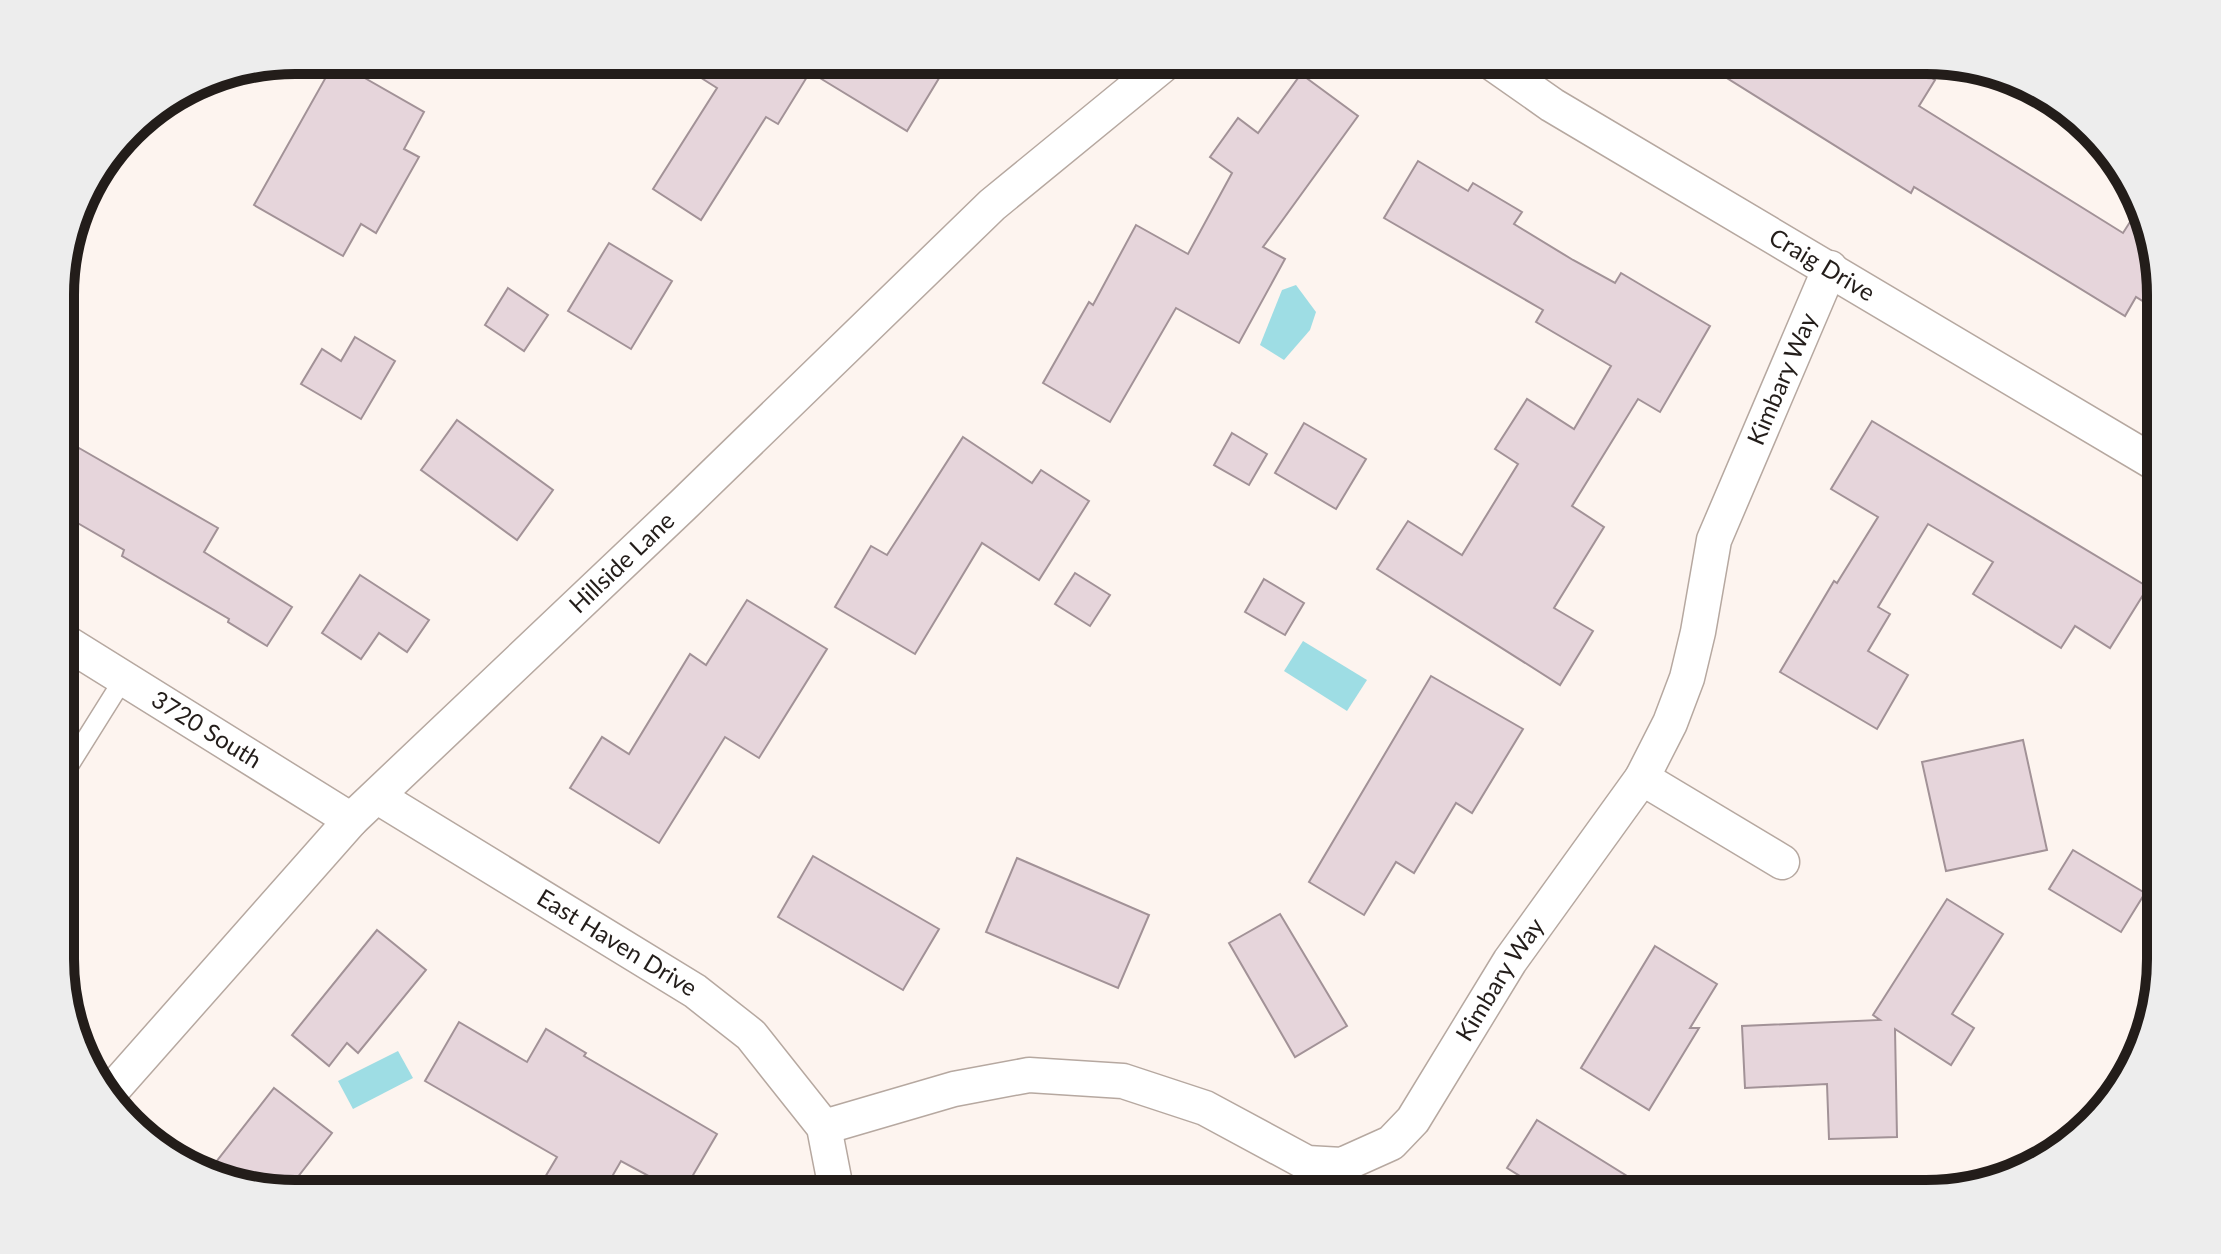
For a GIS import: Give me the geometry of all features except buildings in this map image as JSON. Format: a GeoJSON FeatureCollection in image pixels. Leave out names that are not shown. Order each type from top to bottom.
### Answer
{"type":"FeatureCollection","features":[{"type":"Feature","properties":{"kind":"street","name":"Hillside Lane"},"geometry":{"type":"LineString","coordinates":[[115,1087],[351,820],[992,205],[1152,74]]}},
{"type":"Feature","properties":{"kind":"street","name":"Craig Drive"},"geometry":{"type":"LineString","coordinates":[[1508,74],[1552,105],[2147,458]]}},
{"type":"Feature","properties":{"kind":"street","name":"Kimbary Way"},"geometry":{"type":"LineString","coordinates":[[824,1127],[954,1089],[1029,1075],[1123,1081],[1205,1108],[1307,1163],[1342,1165],[1391,1143],[1413,1120],[1510,961],[1642,778],[1670,723],[1687,678],[1714,540],[1830,268]]}},
{"type":"Feature","properties":{"kind":"street","name":"3720 South"},"geometry":{"type":"LineString","coordinates":[[74,647],[351,820]]}},
{"type":"Feature","properties":{"kind":"street"},"geometry":{"type":"LineString","coordinates":[[1642,778],[1782,862]]}},
{"type":"Feature","properties":{"kind":"street","name":"East Haven Drive"},"geometry":{"type":"LineString","coordinates":[[378,797],[695,991],[751,1035],[824,1127]]}},
{"type":"Feature","properties":{"kind":"street"},"geometry":{"type":"LineString","coordinates":[[824,1127],[834,1180]]}},
{"type":"Feature","properties":{"kind":"lane"},"geometry":{"type":"LineString","coordinates":[[74,758],[124,678]]}},
{"type":"Feature","properties":{"kind":"water"},"geometry":{"type":"Polygon","coordinates":[[[1296,285],[1316,312],[1310,330],[1284,360],[1260,345],[1282,290],[1296,285]]]}},
{"type":"Feature","properties":{"kind":"water"},"geometry":{"type":"Polygon","coordinates":[[[1303,641],[1367,680],[1347,711],[1284,671],[1303,641]]]}},
{"type":"Feature","properties":{"kind":"water"},"geometry":{"type":"Polygon","coordinates":[[[398,1051],[413,1078],[353,1109],[338,1081],[398,1051]]]}}]}
